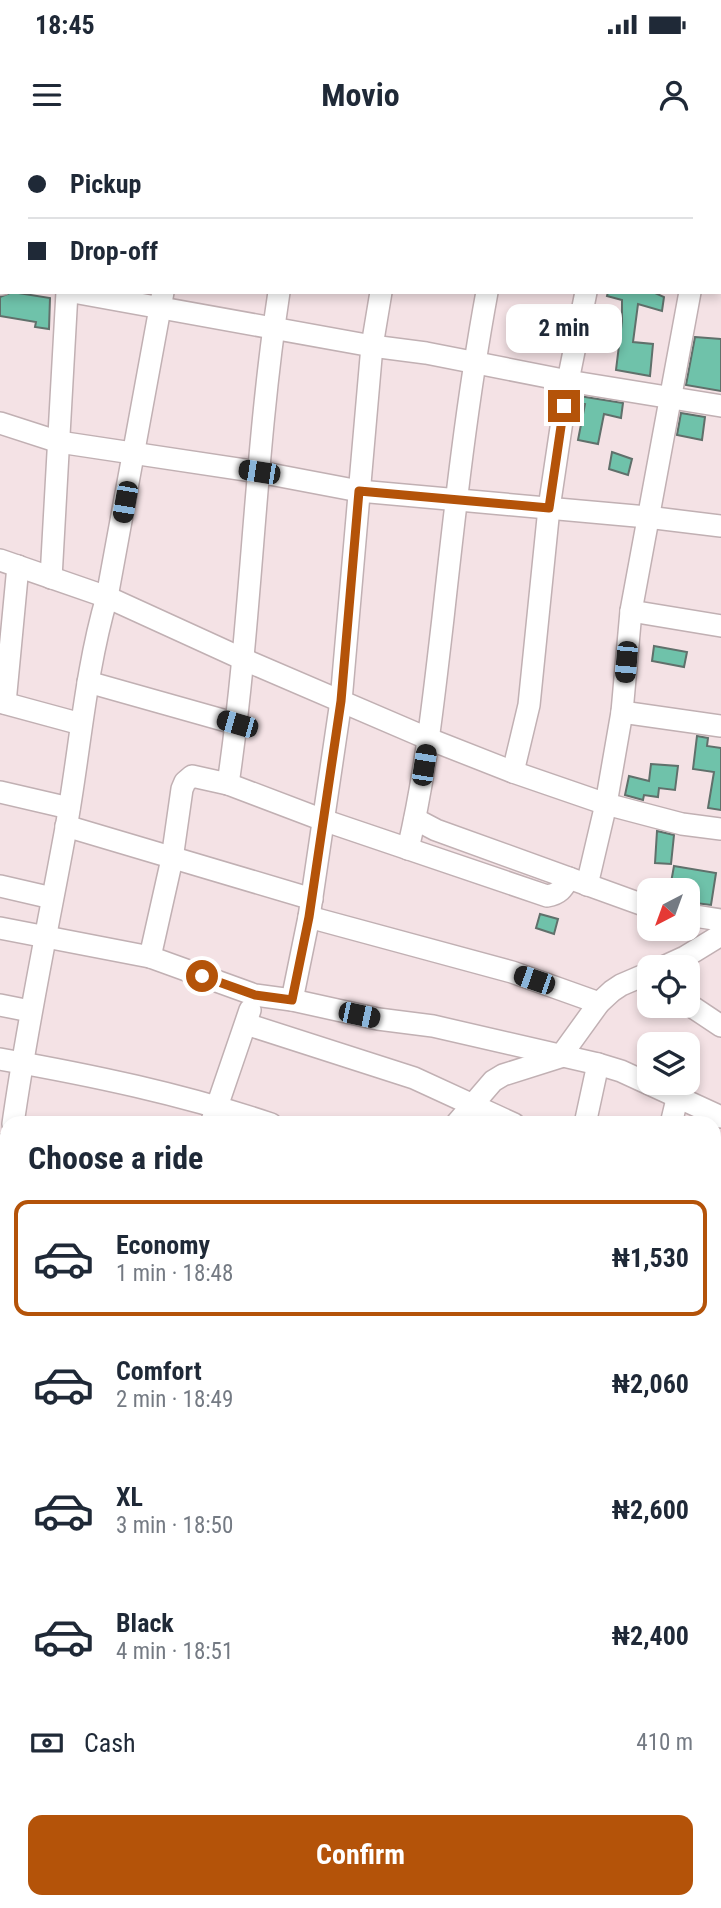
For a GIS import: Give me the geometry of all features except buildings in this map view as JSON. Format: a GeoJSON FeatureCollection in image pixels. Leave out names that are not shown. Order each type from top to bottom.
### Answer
{"type":"FeatureCollection","features":[{"type":"Feature","properties":{"kind":"street"},"geometry":{"type":"LineString","coordinates":[[51,578],[67,294]]}},
{"type":"Feature","properties":{"kind":"street"},"geometry":{"type":"LineString","coordinates":[[95,294],[162,300],[273,329],[426,353],[568,381],[721,406]]}},
{"type":"Feature","properties":{"kind":"street"},"geometry":{"type":"LineString","coordinates":[[229,784],[245,660],[259,472],[279,294]]}},
{"type":"Feature","properties":{"kind":"street"},"geometry":{"type":"LineString","coordinates":[[292,1000],[311,908],[341,701],[372,346],[380,294]]}},
{"type":"Feature","properties":{"kind":"street"},"geometry":{"type":"LineString","coordinates":[[408,849],[429,739],[456,500],[474,363],[487,294]]}},
{"type":"Feature","properties":{"kind":"street"},"geometry":{"type":"LineString","coordinates":[[513,772],[529,705],[549,508],[568,381],[586,294]]}},
{"type":"Feature","properties":{"kind":"street"},"geometry":{"type":"LineString","coordinates":[[150,957],[172,859],[185,782],[192,776],[229,784],[323,820],[547,896],[556,895],[578,882],[606,804],[622,712],[631,611],[690,294]]}},
{"type":"Feature","properties":{"kind":"street"},"geometry":{"type":"LineString","coordinates":[[14,1116],[30,1011],[68,817],[97,632],[107,597],[162,300]]}},
{"type":"Feature","properties":{"kind":"street"},"geometry":{"type":"LineString","coordinates":[[0,423],[59,442],[259,472],[359,491],[721,526]]}},
{"type":"Feature","properties":{"kind":"street"},"geometry":{"type":"LineString","coordinates":[[81,724],[2,703],[9,563],[107,597],[245,660],[513,772],[606,804],[681,824],[721,829]]}},
{"type":"Feature","properties":{"kind":"street"},"geometry":{"type":"LineString","coordinates":[[631,611],[721,626]]}},
{"type":"Feature","properties":{"kind":"street"},"geometry":{"type":"LineString","coordinates":[[88,682],[237,724]]}},
{"type":"Feature","properties":{"kind":"street"},"geometry":{"type":"LineString","coordinates":[[622,712],[721,726]]}},
{"type":"Feature","properties":{"kind":"street"},"geometry":{"type":"LineString","coordinates":[[0,792],[172,859],[311,908],[512,972],[599,1003]]}},
{"type":"Feature","properties":{"kind":"street"},"geometry":{"type":"LineString","coordinates":[[415,819],[436,830],[637,903]]}},
{"type":"Feature","properties":{"kind":"street"},"geometry":{"type":"LineString","coordinates":[[0,886],[52,898]]}},
{"type":"Feature","properties":{"kind":"street"},"geometry":{"type":"LineString","coordinates":[[700,917],[721,920]]}},
{"type":"Feature","properties":{"kind":"street"},"geometry":{"type":"LineString","coordinates":[[0,928],[150,957],[255,995],[467,1033],[598,1064],[621,1071],[677,1099],[718,1110]]}},
{"type":"Feature","properties":{"kind":"street"},"geometry":{"type":"LineString","coordinates":[[688,955],[721,935]]}},
{"type":"Feature","properties":{"kind":"street"},"geometry":{"type":"LineString","coordinates":[[464,1116],[493,1081],[503,1075],[560,1057],[599,1003],[621,985],[637,980]]}},
{"type":"Feature","properties":{"kind":"street"},"geometry":{"type":"LineString","coordinates":[[0,1059],[133,1085],[214,1115],[255,995]]}},
{"type":"Feature","properties":{"kind":"street"},"geometry":{"type":"LineString","coordinates":[[0,1005],[30,1011]]}},
{"type":"Feature","properties":{"kind":"street"},"geometry":{"type":"LineString","coordinates":[[700,1012],[721,1026]]}},
{"type":"Feature","properties":{"kind":"street"},"geometry":{"type":"LineString","coordinates":[[246,1024],[414,1079],[497,1116]]}},
{"type":"Feature","properties":{"kind":"street"},"geometry":{"type":"LineString","coordinates":[[587,1116],[598,1064]]}},
{"type":"Feature","properties":{"kind":"street"},"geometry":{"type":"LineString","coordinates":[[673,1116],[677,1099]]}},
{"type":"Feature","properties":{"kind":"route"},"geometry":{"type":"LineString","coordinates":[[202,976],[255,995],[292,1000],[309,917],[341,701],[359,491],[549,508],[564,406]]}}]}
